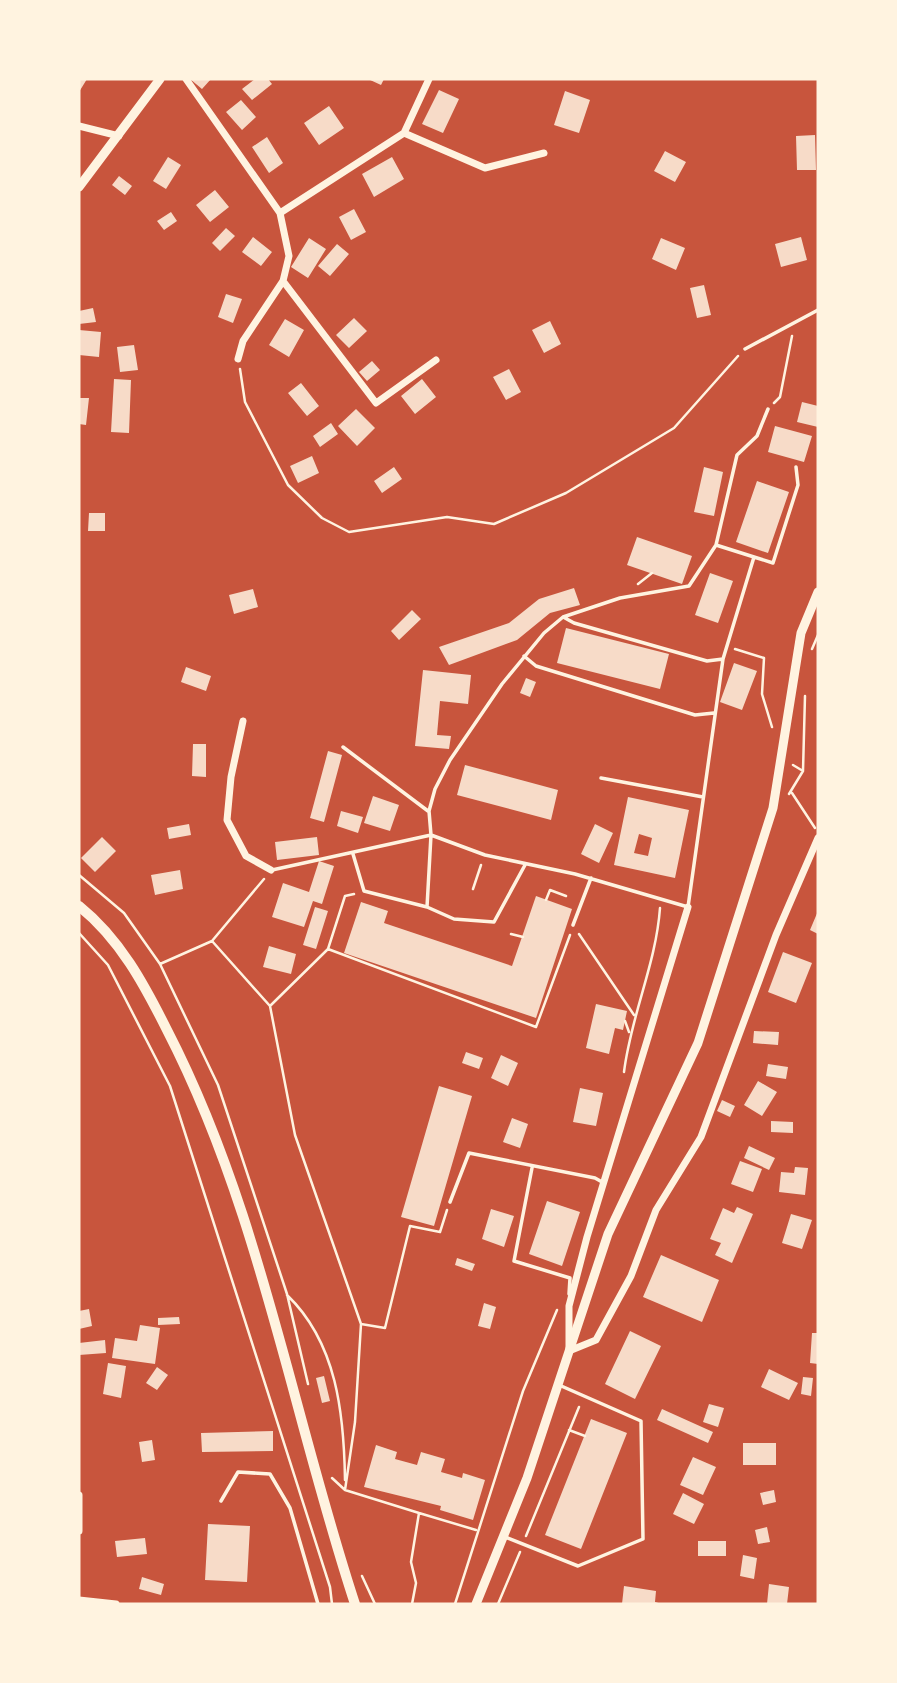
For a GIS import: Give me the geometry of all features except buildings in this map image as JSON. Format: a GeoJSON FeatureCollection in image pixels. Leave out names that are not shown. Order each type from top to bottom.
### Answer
{"type":"FeatureCollection","features":[{"type":"Feature","properties":{"kind":"main road"},"geometry":{"type":"LineString","coordinates":[[79,906],[108,934],[139,975],[199,1090],[236,1189],[355,1604]]}},
{"type":"Feature","properties":{"kind":"street"},"geometry":{"type":"LineString","coordinates":[[79,187],[160,79]]}},
{"type":"Feature","properties":{"kind":"street"},"geometry":{"type":"LineString","coordinates":[[186,79],[280,213],[289,256],[283,281],[243,341],[239,359]]}},
{"type":"Feature","properties":{"kind":"street"},"geometry":{"type":"LineString","coordinates":[[280,213],[404,134],[429,79]]}},
{"type":"Feature","properties":{"kind":"street"},"geometry":{"type":"LineString","coordinates":[[79,126],[119,136]]}},
{"type":"Feature","properties":{"kind":"street"},"geometry":{"type":"LineString","coordinates":[[404,134],[485,168],[544,153]]}},
{"type":"Feature","properties":{"kind":"street"},"geometry":{"type":"LineString","coordinates":[[283,281],[376,403],[436,360]]}},
{"type":"Feature","properties":{"kind":"street"},"geometry":{"type":"LineString","coordinates":[[476,1604],[527,1478],[608,1234],[698,1043],[773,808],[801,633],[818,592]]}},
{"type":"Feature","properties":{"kind":"street"},"geometry":{"type":"LineString","coordinates":[[243,721],[231,777],[227,820],[246,856],[271,870]]}},
{"type":"Feature","properties":{"kind":"street"},"geometry":{"type":"LineString","coordinates":[[569,1351],[596,1340],[631,1276],[656,1210],[701,1137],[776,935],[818,838]]}},
{"type":"Feature","properties":{"kind":"street"},"geometry":{"type":"LineString","coordinates":[[569,1351],[569,1307],[688,907]]}},
{"type":"Feature","properties":{"kind":"street"},"geometry":{"type":"LineString","coordinates":[[79,1495],[79,1531]]}},
{"type":"Feature","properties":{"kind":"street"},"geometry":{"type":"LineString","coordinates":[[79,1600],[116,1604]]}},
{"type":"Feature","properties":{"kind":"lane"},"geometry":{"type":"LineString","coordinates":[[745,349],[818,310]]}},
{"type":"Feature","properties":{"kind":"lane"},"geometry":{"type":"LineString","coordinates":[[427,907],[431,835],[429,811],[435,789],[450,760],[524,656],[563,617],[620,598],[689,586],[716,545],[737,455],[757,436],[768,409]]}},
{"type":"Feature","properties":{"kind":"lane"},"geometry":{"type":"LineString","coordinates":[[716,545],[773,563],[798,485],[796,467]]}},
{"type":"Feature","properties":{"kind":"lane"},"geometry":{"type":"LineString","coordinates":[[271,870],[431,835],[485,855],[592,878],[688,907],[713,713],[723,659],[754,557]]}},
{"type":"Feature","properties":{"kind":"lane"},"geometry":{"type":"LineString","coordinates":[[563,617],[574,623],[707,661],[723,659]]}},
{"type":"Feature","properties":{"kind":"lane"},"geometry":{"type":"LineString","coordinates":[[524,656],[536,666],[695,715],[713,713]]}},
{"type":"Feature","properties":{"kind":"lane"},"geometry":{"type":"LineString","coordinates":[[343,747],[429,811]]}},
{"type":"Feature","properties":{"kind":"lane"},"geometry":{"type":"LineString","coordinates":[[601,778],[703,797]]}},
{"type":"Feature","properties":{"kind":"lane"},"geometry":{"type":"LineString","coordinates":[[353,853],[365,891],[427,907],[454,919],[494,922],[525,865]]}},
{"type":"Feature","properties":{"kind":"lane"},"geometry":{"type":"LineString","coordinates":[[573,925],[592,878]]}},
{"type":"Feature","properties":{"kind":"lane"},"geometry":{"type":"LineString","coordinates":[[450,1202],[469,1153],[532,1168],[595,1178],[604,1184]]}},
{"type":"Feature","properties":{"kind":"lane"},"geometry":{"type":"LineString","coordinates":[[532,1168],[514,1261],[570,1278],[569,1307]]}},
{"type":"Feature","properties":{"kind":"lane"},"geometry":{"type":"LineString","coordinates":[[503,1536],[578,1566],[643,1539],[641,1421],[558,1385]]}},
{"type":"Feature","properties":{"kind":"lane"},"geometry":{"type":"LineString","coordinates":[[220,1501],[238,1472],[270,1474],[290,1507],[313,1598],[318,1604]]}},
{"type":"Feature","properties":{"kind":"path"},"geometry":{"type":"LineString","coordinates":[[768,409],[780,397],[794,323]]}},
{"type":"Feature","properties":{"kind":"path"},"geometry":{"type":"LineString","coordinates":[[239,359],[245,402],[288,485],[322,518],[349,532],[447,517],[494,524],[565,494],[674,428],[745,349]]}},
{"type":"Feature","properties":{"kind":"path"},"geometry":{"type":"LineString","coordinates":[[810,653],[818,635]]}},
{"type":"Feature","properties":{"kind":"path"},"geometry":{"type":"LineString","coordinates":[[727,646],[764,658],[762,694],[782,758],[803,771]]}},
{"type":"Feature","properties":{"kind":"path"},"geometry":{"type":"LineString","coordinates":[[783,797],[792,793],[803,771],[806,689]]}},
{"type":"Feature","properties":{"kind":"path"},"geometry":{"type":"LineString","coordinates":[[792,793],[818,833]]}},
{"type":"Feature","properties":{"kind":"path"},"geometry":{"type":"LineString","coordinates":[[473,889],[485,855]]}},
{"type":"Feature","properties":{"kind":"path"},"geometry":{"type":"LineString","coordinates":[[160,964],[212,941],[271,870]]}},
{"type":"Feature","properties":{"kind":"path"},"geometry":{"type":"LineString","coordinates":[[546,900],[550,890],[566,896]]}},
{"type":"Feature","properties":{"kind":"path"},"geometry":{"type":"LineString","coordinates":[[270,1006],[328,949],[345,896],[365,891]]}},
{"type":"Feature","properties":{"kind":"path"},"geometry":{"type":"LineString","coordinates":[[624,1073],[629,1032],[658,938],[660,906]]}},
{"type":"Feature","properties":{"kind":"path"},"geometry":{"type":"LineString","coordinates":[[328,949],[536,1027],[573,925]]}},
{"type":"Feature","properties":{"kind":"path"},"geometry":{"type":"LineString","coordinates":[[573,925],[634,1015]]}},
{"type":"Feature","properties":{"kind":"path"},"geometry":{"type":"LineString","coordinates":[[79,933],[107,965],[170,1086],[330,1587],[331,1604]]}},
{"type":"Feature","properties":{"kind":"path"},"geometry":{"type":"LineString","coordinates":[[511,934],[523,937]]}},
{"type":"Feature","properties":{"kind":"path"},"geometry":{"type":"LineString","coordinates":[[212,941],[270,1006],[295,1135],[360,1324],[355,1422],[345,1490]]}},
{"type":"Feature","properties":{"kind":"path"},"geometry":{"type":"LineString","coordinates":[[625,1021],[629,1032]]}},
{"type":"Feature","properties":{"kind":"path"},"geometry":{"type":"LineString","coordinates":[[360,1324],[385,1328],[410,1226],[440,1232],[450,1202]]}},
{"type":"Feature","properties":{"kind":"path"},"geometry":{"type":"LineString","coordinates":[[287,1294],[305,1312],[338,1383],[345,1431],[345,1490]]}},
{"type":"Feature","properties":{"kind":"path"},"geometry":{"type":"LineString","coordinates":[[455,1604],[476,1530],[523,1391],[559,1303]]}},
{"type":"Feature","properties":{"kind":"path"},"geometry":{"type":"LineString","coordinates":[[498,1604],[584,1396]]}},
{"type":"Feature","properties":{"kind":"path"},"geometry":{"type":"LineString","coordinates":[[569,1430],[585,1436]]}},
{"type":"Feature","properties":{"kind":"path"},"geometry":{"type":"LineString","coordinates":[[332,1478],[345,1490],[476,1530]]}},
{"type":"Feature","properties":{"kind":"path"},"geometry":{"type":"LineString","coordinates":[[412,1604],[416,1583],[411,1562],[419,1513]]}}]}
